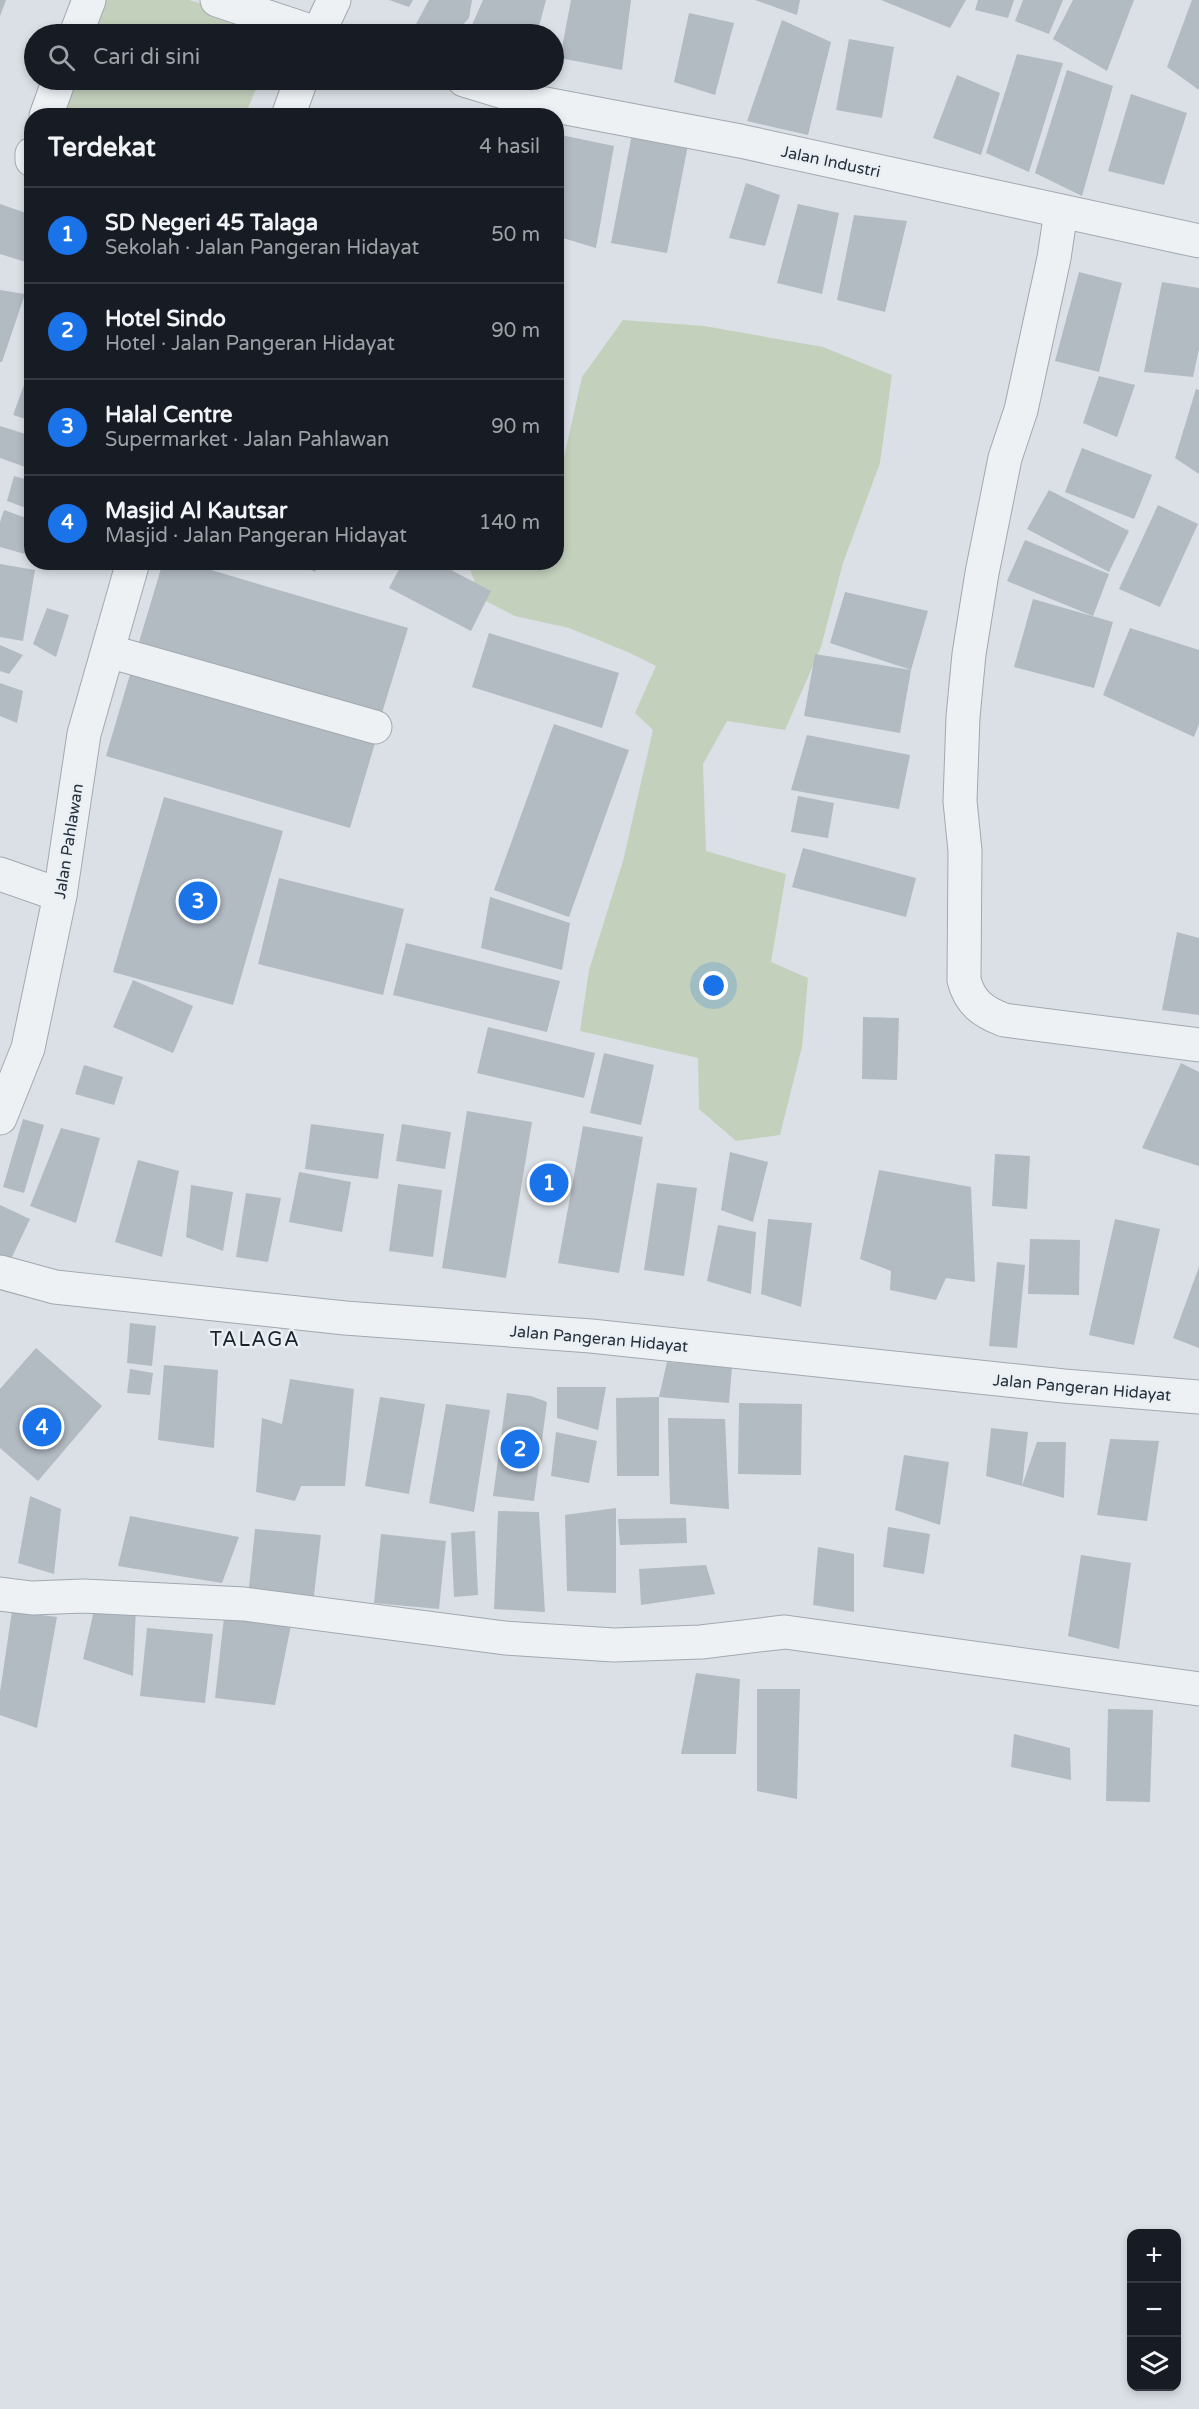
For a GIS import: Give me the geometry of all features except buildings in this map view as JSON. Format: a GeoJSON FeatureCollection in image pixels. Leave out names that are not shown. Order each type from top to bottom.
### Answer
{"type":"FeatureCollection","features":[{"type":"Feature","properties":{"kind":"street"},"geometry":{"type":"LineString","coordinates":[[80,24],[89,0]]}},
{"type":"Feature","properties":{"kind":"street"},"geometry":{"type":"LineString","coordinates":[[217,0],[288,24]]}},
{"type":"Feature","properties":{"kind":"street"},"geometry":{"type":"LineString","coordinates":[[323,24],[334,0]]}},
{"type":"Feature","properties":{"kind":"street"},"geometry":{"type":"LineString","coordinates":[[49,108],[55,90]]}},
{"type":"Feature","properties":{"kind":"street"},"geometry":{"type":"LineString","coordinates":[[291,108],[297,90]]}},
{"type":"Feature","properties":{"kind":"street","name":"Jalan Industri"},"geometry":{"type":"LineString","coordinates":[[497,90],[540,103],[762,146],[1199,241]]}},
{"type":"Feature","properties":{"kind":"street"},"geometry":{"type":"LineString","coordinates":[[1061,211],[1054,258],[1021,410],[1005,458],[982,573],[969,654],[963,717],[960,801],[964,851],[964,980],[968,995],[978,1007],[1004,1020],[1199,1045]]}},
{"type":"Feature","properties":{"kind":"street","name":"Jalan Pahlawan"},"geometry":{"type":"LineString","coordinates":[[0,1118],[28,1048],[60,896],[84,734],[131,570]]}},
{"type":"Feature","properties":{"kind":"street"},"geometry":{"type":"LineString","coordinates":[[108,651],[375,727]]}},
{"type":"Feature","properties":{"kind":"street"},"geometry":{"type":"LineString","coordinates":[[0,874],[60,896]]}},
{"type":"Feature","properties":{"kind":"street","name":"Jalan Pangeran Hidayat"},"geometry":{"type":"LineString","coordinates":[[0,1272],[55,1287],[345,1318],[591,1336],[1004,1380],[1199,1397]]}},
{"type":"Feature","properties":{"kind":"street"},"geometry":{"type":"LineString","coordinates":[[0,1594],[32,1598],[84,1596],[244,1604],[505,1638],[614,1645],[701,1642],[785,1632],[1199,1689]]}},
{"type":"Feature","properties":{"kind":"green space"},"geometry":{"type":"Polygon","coordinates":[[[91,0],[189,0],[271,24],[83,24],[91,0]]]}},
{"type":"Feature","properties":{"kind":"green space"},"geometry":{"type":"Polygon","coordinates":[[[60,90],[256,90],[248,108],[54,108],[60,90]]]}},
{"type":"Feature","properties":{"kind":"green space"},"geometry":{"type":"Polygon","coordinates":[[[623,320],[704,326],[823,347],[892,375],[880,463],[843,563],[821,647],[785,730],[727,721],[703,764],[706,851],[786,874],[771,962],[808,978],[802,1047],[780,1135],[736,1141],[699,1109],[698,1058],[580,1031],[589,970],[623,861],[653,730],[635,713],[656,666],[569,628],[515,616],[480,598],[470,570],[564,570],[564,457],[582,377],[623,320]]]}},
{"type":"Feature","properties":{"kind":"place","name":"Halal Centre"},"geometry":{"type":"Point","coordinates":[198,901]}},
{"type":"Feature","properties":{"kind":"place","name":"SD Negeri 45 Talaga"},"geometry":{"type":"Point","coordinates":[549,1183]}},
{"type":"Feature","properties":{"kind":"place","name":"Masjid Al Kautsar"},"geometry":{"type":"Point","coordinates":[42,1427]}},
{"type":"Feature","properties":{"kind":"place","name":"Hotel Sindo"},"geometry":{"type":"Point","coordinates":[520,1449]}},
{"type":"Feature","properties":{"kind":"district","name":"TALAGA"},"geometry":{"type":"Point","coordinates":[255,1339]}}]}
